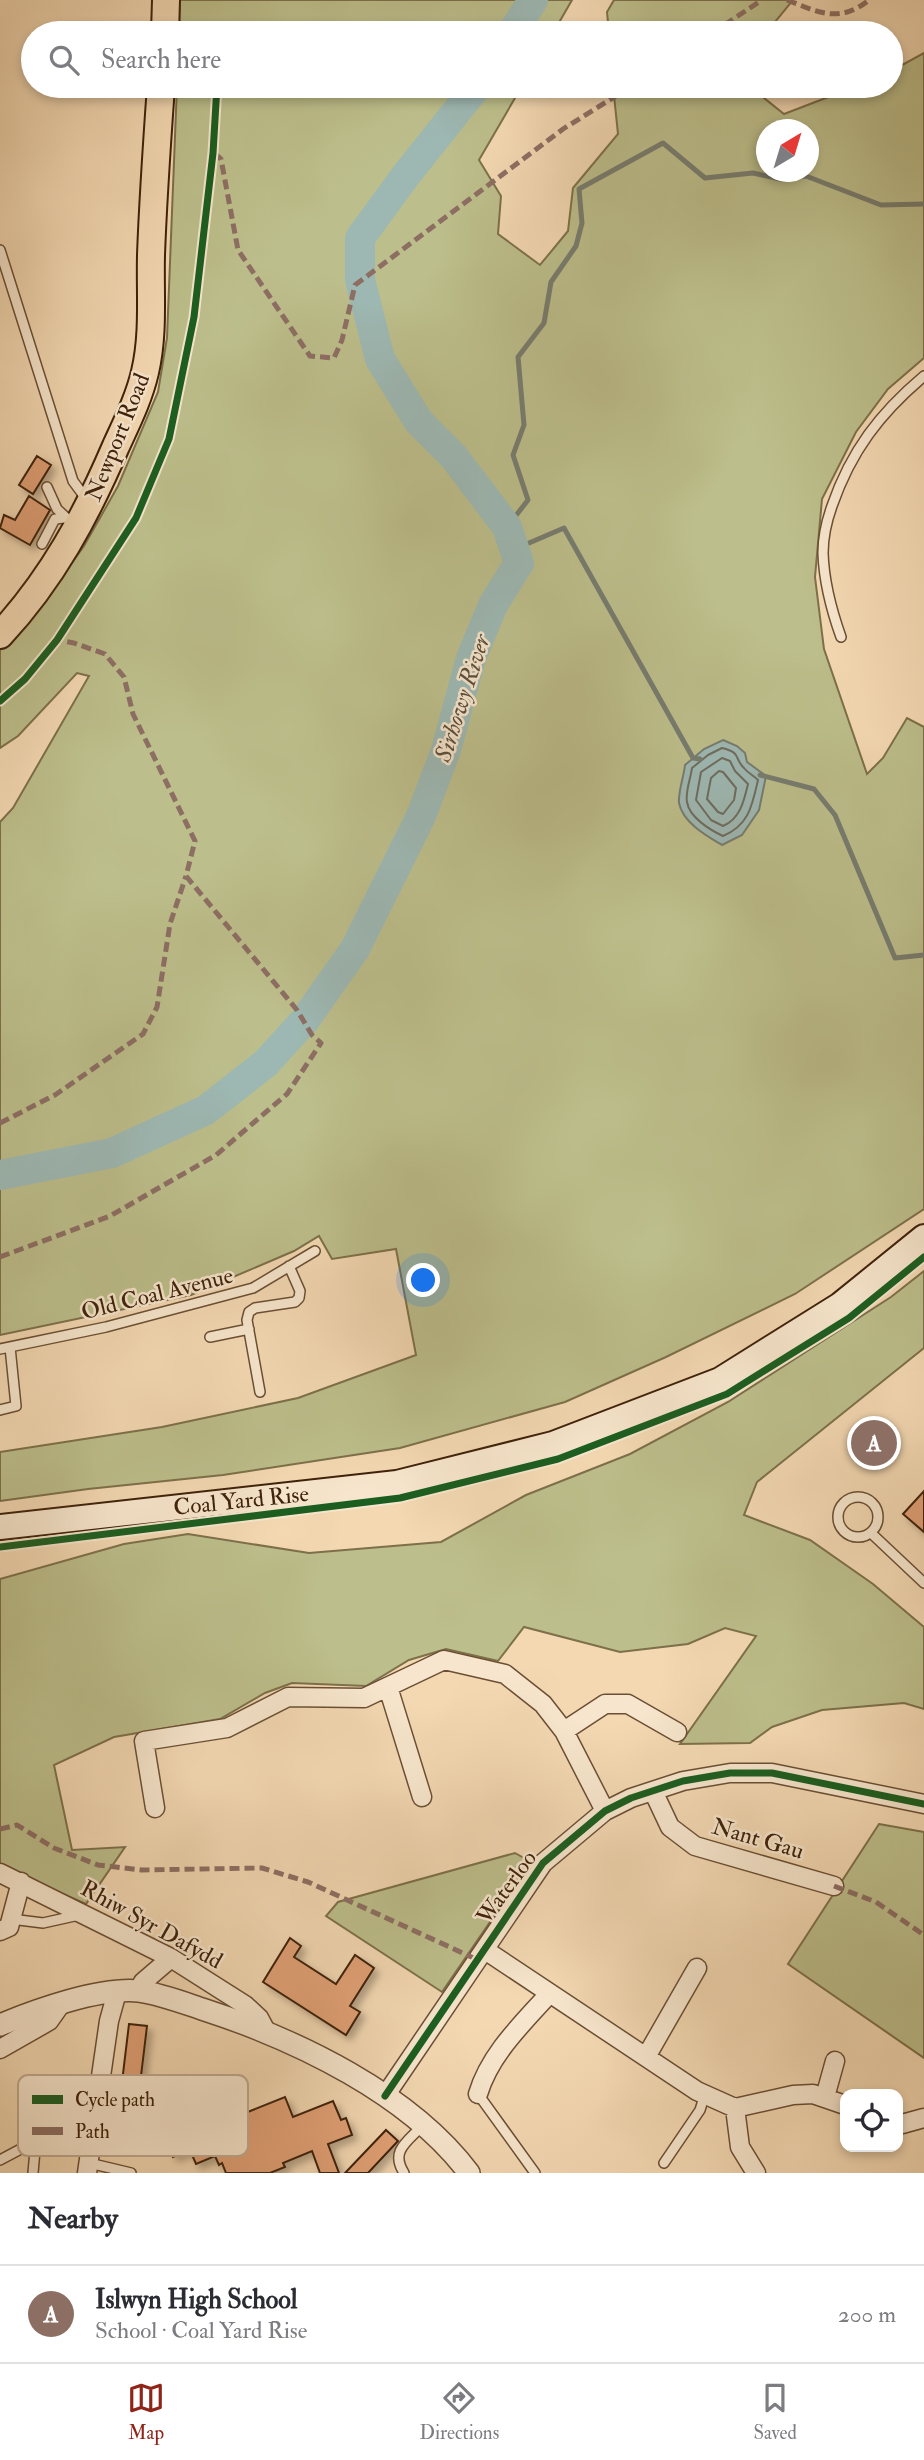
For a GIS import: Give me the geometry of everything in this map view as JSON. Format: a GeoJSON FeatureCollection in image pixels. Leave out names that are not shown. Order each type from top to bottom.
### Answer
{"type":"FeatureCollection","features":[{"type":"Feature","properties":{"kind":"main road"},"geometry":{"type":"LineString","coordinates":[[165,21],[166,0]]}},
{"type":"Feature","properties":{"kind":"main road","name":"Newport Road"},"geometry":{"type":"LineString","coordinates":[[0,635],[42,585],[71,523],[91,504],[139,396],[146,370],[149,342],[160,98]]}},
{"type":"Feature","properties":{"kind":"main road","name":"Coal Yard Rise"},"geometry":{"type":"LineString","coordinates":[[0,1527],[397,1483],[553,1444],[720,1380],[840,1305],[924,1237]]}},
{"type":"Feature","properties":{"kind":"street"},"geometry":{"type":"LineString","coordinates":[[155,1808],[144,1741],[227,1728],[288,1697],[364,1699],[444,1660],[505,1674],[543,1704],[564,1731],[605,1811]]}},
{"type":"Feature","properties":{"kind":"street"},"geometry":{"type":"LineString","coordinates":[[387,1687],[422,1797]]}},
{"type":"Feature","properties":{"kind":"street"},"geometry":{"type":"LineString","coordinates":[[564,1731],[605,1704],[628,1704],[677,1732]]}},
{"type":"Feature","properties":{"kind":"street","name":"Waterloo"},"geometry":{"type":"LineString","coordinates":[[385,2096],[543,1863],[605,1811],[631,1798],[683,1781],[718,1775],[772,1773],[924,1804]]}},
{"type":"Feature","properties":{"kind":"street","name":"Nant Gau"},"geometry":{"type":"LineString","coordinates":[[653,1791],[670,1827],[695,1846],[834,1885]]}},
{"type":"Feature","properties":{"kind":"street","name":"Rhiw Syr Dafydd"},"geometry":{"type":"LineString","coordinates":[[0,1873],[171,1958],[245,2005],[259,2018],[267,2033]]}},
{"type":"Feature","properties":{"kind":"street"},"geometry":{"type":"LineString","coordinates":[[6,1925],[21,1882]]}},
{"type":"Feature","properties":{"kind":"street"},"geometry":{"type":"LineString","coordinates":[[485,1950],[646,2057],[705,2094],[735,2108],[793,2095],[813,2094],[840,2103]]}},
{"type":"Feature","properties":{"kind":"street"},"geometry":{"type":"LineString","coordinates":[[0,2025],[61,2004],[128,1991],[171,1958]]}},
{"type":"Feature","properties":{"kind":"street"},"geometry":{"type":"LineString","coordinates":[[646,2057],[697,1968]]}},
{"type":"Feature","properties":{"kind":"street"},"geometry":{"type":"LineString","coordinates":[[101,2075],[109,2021],[128,1991]]}},
{"type":"Feature","properties":{"kind":"street"},"geometry":{"type":"LineString","coordinates":[[128,1991],[175,2000],[267,2033],[315,2054],[358,2077],[385,2096],[442,2142],[469,2173]]}},
{"type":"Feature","properties":{"kind":"street"},"geometry":{"type":"LineString","coordinates":[[478,2094],[483,2078],[510,2037],[549,1994]]}},
{"type":"Feature","properties":{"kind":"street"},"geometry":{"type":"LineString","coordinates":[[0,2049],[49,2021],[61,2004]]}},
{"type":"Feature","properties":{"kind":"street"},"geometry":{"type":"LineString","coordinates":[[825,2097],[835,2061]]}},
{"type":"Feature","properties":{"kind":"street"},"geometry":{"type":"LineString","coordinates":[[735,2108],[740,2147],[756,2173]]}},
{"type":"Feature","properties":{"kind":"street"},"geometry":{"type":"LineString","coordinates":[[903,2124],[924,2118]]}},
{"type":"Feature","properties":{"kind":"lane"},"geometry":{"type":"LineString","coordinates":[[0,250],[73,481],[91,504]]}},
{"type":"Feature","properties":{"kind":"lane"},"geometry":{"type":"LineString","coordinates":[[841,637],[828,599],[823,550],[828,519],[843,475],[870,430],[896,400],[924,376]]}},
{"type":"Feature","properties":{"kind":"lane"},"geometry":{"type":"LineString","coordinates":[[47,487],[57,509],[71,523]]}},
{"type":"Feature","properties":{"kind":"lane"},"geometry":{"type":"LineString","coordinates":[[42,544],[55,519],[71,523]]}},
{"type":"Feature","properties":{"kind":"lane","name":"Old Coal Avenue"},"geometry":{"type":"LineString","coordinates":[[0,1349],[106,1327],[253,1288],[315,1251]]}},
{"type":"Feature","properties":{"kind":"lane"},"geometry":{"type":"LineString","coordinates":[[260,1392],[249,1329],[249,1312],[255,1308],[295,1302],[299,1298],[300,1290],[289,1266]]}},
{"type":"Feature","properties":{"kind":"lane"},"geometry":{"type":"LineString","coordinates":[[210,1336],[249,1329]]}},
{"type":"Feature","properties":{"kind":"lane"},"geometry":{"type":"LineString","coordinates":[[0,1410],[16,1406],[10,1347]]}},
{"type":"Feature","properties":{"kind":"lane"},"geometry":{"type":"LineString","coordinates":[[858,1496],[872,1501],[878,1520],[871,1533],[858,1537],[845,1532],[838,1520],[838,1513],[845,1501],[858,1496]]}},
{"type":"Feature","properties":{"kind":"lane"},"geometry":{"type":"LineString","coordinates":[[871,1533],[924,1583]]}},
{"type":"Feature","properties":{"kind":"lane"},"geometry":{"type":"LineString","coordinates":[[6,1925],[43,1923],[84,1914]]}},
{"type":"Feature","properties":{"kind":"lane"},"geometry":{"type":"LineString","coordinates":[[478,2094],[536,2173]]}},
{"type":"Feature","properties":{"kind":"lane"},"geometry":{"type":"LineString","coordinates":[[664,2163],[700,2110],[705,2094]]}},
{"type":"Feature","properties":{"kind":"lane"},"geometry":{"type":"LineString","coordinates":[[404,2173],[397,2157],[422,2125]]}},
{"type":"Feature","properties":{"kind":"lane"},"geometry":{"type":"LineString","coordinates":[[0,2160],[18,2150]]}},
{"type":"Feature","properties":{"kind":"lane"},"geometry":{"type":"LineString","coordinates":[[88,2168],[131,2173]]}},
{"type":"Feature","properties":{"kind":"green space"},"geometry":{"type":"Polygon","coordinates":[[[180,0],[572,0],[560,21],[179,21],[180,0]]]}},
{"type":"Feature","properties":{"kind":"green space"},"geometry":{"type":"Polygon","coordinates":[[[614,0],[793,0],[776,21],[608,21],[607,12],[614,0]]]}},
{"type":"Feature","properties":{"kind":"green space"},"geometry":{"type":"Polygon","coordinates":[[[924,53],[924,358],[888,389],[856,432],[822,499],[815,577],[824,649],[867,774],[883,758],[907,718],[924,727],[924,1209],[795,1294],[666,1357],[565,1402],[400,1448],[223,1475],[0,1501],[0,1452],[162,1427],[298,1398],[416,1355],[396,1249],[332,1259],[319,1236],[294,1251],[191,1295],[0,1335],[0,822],[13,808],[89,676],[77,673],[18,736],[0,748],[0,650],[41,605],[84,546],[118,486],[158,392],[167,338],[177,98],[515,98],[479,160],[501,196],[498,234],[540,265],[568,231],[573,188],[618,134],[614,98],[764,98],[784,114],[826,98],[903,98],[903,64],[924,53]]]}},
{"type":"Feature","properties":{"kind":"green space"},"geometry":{"type":"Polygon","coordinates":[[[924,1271],[924,1348],[757,1482],[744,1515],[810,1540],[873,1584],[924,1627],[924,1709],[904,1703],[822,1710],[772,1727],[750,1743],[680,1744],[756,1636],[725,1628],[688,1644],[620,1652],[524,1627],[498,1661],[446,1649],[409,1660],[366,1686],[292,1683],[265,1693],[220,1719],[114,1737],[54,1765],[72,1850],[125,1847],[86,1904],[0,1867],[0,1579],[124,1544],[188,1534],[309,1553],[441,1542],[526,1495],[630,1454],[728,1402],[891,1297],[924,1271]]]}},
{"type":"Feature","properties":{"kind":"green space"},"geometry":{"type":"Polygon","coordinates":[[[879,1824],[924,1832],[924,2058],[788,1964],[879,1824]]]}},
{"type":"Feature","properties":{"kind":"green space"},"geometry":{"type":"Polygon","coordinates":[[[515,1853],[531,1862],[442,1992],[326,1916],[338,1902],[515,1853]]]}},
{"type":"Feature","properties":{"kind":"water"},"geometry":{"type":"Polygon","coordinates":[[[723,740],[737,746],[745,753],[747,762],[766,776],[759,810],[742,835],[722,845],[690,823],[681,810],[679,799],[685,765],[704,749],[723,740]]]}},
{"type":"Feature","properties":{"kind":"building"},"geometry":{"type":"Polygon","coordinates":[[[37,456],[51,465],[33,494],[19,485],[37,456]]]}},
{"type":"Feature","properties":{"kind":"building"},"geometry":{"type":"Polygon","coordinates":[[[29,496],[50,510],[30,545],[0,528],[4,515],[15,520],[29,496]]]}},
{"type":"Feature","properties":{"kind":"building"},"geometry":{"type":"Polygon","coordinates":[[[924,1491],[924,1532],[903,1514],[924,1491]]]}},
{"type":"Feature","properties":{"kind":"building"},"geometry":{"type":"Polygon","coordinates":[[[290,1938],[301,1946],[294,1957],[336,1984],[355,1955],[374,1968],[350,2006],[360,2012],[346,2035],[263,1982],[290,1938]]]}},
{"type":"Feature","properties":{"kind":"building"},"geometry":{"type":"Polygon","coordinates":[[[129,2024],[147,2026],[141,2075],[123,2075],[129,2024]]]}},
{"type":"Feature","properties":{"kind":"building"},"geometry":{"type":"Polygon","coordinates":[[[285,2097],[293,2117],[333,2101],[341,2120],[346,2118],[352,2135],[328,2144],[339,2173],[320,2173],[312,2151],[283,2163],[285,2167],[270,2173],[226,2173],[215,2156],[248,2156],[248,2112],[285,2097]]]}},
{"type":"Feature","properties":{"kind":"building"},"geometry":{"type":"Polygon","coordinates":[[[386,2130],[398,2141],[368,2173],[345,2173],[386,2130]]]}},
{"type":"Feature","properties":{"kind":"building"},"geometry":{"type":"Polygon","coordinates":[[[193,2156],[215,2156],[196,2164],[193,2156]]]}},
{"type":"Feature","properties":{"kind":"waterway","name":"Sirhowy River"},"geometry":{"type":"LineString","coordinates":[[520,21],[533,0]]}},
{"type":"Feature","properties":{"kind":"waterway","name":"Sirhowy River"},"geometry":{"type":"LineString","coordinates":[[0,1175],[112,1153],[206,1110],[266,1063],[305,1020],[355,949],[421,816],[446,750],[471,658],[493,605],[519,563],[507,527],[454,457],[419,422],[380,359],[360,280],[360,238],[467,98]]}},
{"type":"Feature","properties":{"kind":"waterway"},"geometry":{"type":"LineString","coordinates":[[507,527],[528,500],[513,455],[524,425],[518,357],[544,323],[551,282],[576,246],[582,223],[579,189],[663,143],[705,178],[753,173],[780,179],[806,176],[881,205],[924,204]]}},
{"type":"Feature","properties":{"kind":"waterway"},"geometry":{"type":"LineString","coordinates":[[515,549],[564,528],[693,758],[700,759]]}},
{"type":"Feature","properties":{"kind":"waterway"},"geometry":{"type":"LineString","coordinates":[[760,775],[814,789],[835,815],[895,958],[924,955]]}},
{"type":"Feature","properties":{"kind":"marked path"},"geometry":{"type":"LineString","coordinates":[[730,21],[762,0]]}},
{"type":"Feature","properties":{"kind":"marked path"},"geometry":{"type":"LineString","coordinates":[[787,0],[819,12],[838,14],[848,12],[869,0]]}},
{"type":"Feature","properties":{"kind":"marked path"},"geometry":{"type":"LineString","coordinates":[[214,153],[221,159],[238,250],[310,356],[334,358],[342,340],[355,285],[563,129],[613,98]]}},
{"type":"Feature","properties":{"kind":"marked path"},"geometry":{"type":"LineString","coordinates":[[0,1257],[110,1216],[216,1155],[287,1094],[321,1043],[186,876],[195,841],[133,714],[124,677],[105,654],[57,640]]}},
{"type":"Feature","properties":{"kind":"marked path"},"geometry":{"type":"LineString","coordinates":[[0,1123],[55,1095],[143,1034],[157,1007],[170,924],[186,876]]}},
{"type":"Feature","properties":{"kind":"marked path"},"geometry":{"type":"LineString","coordinates":[[0,1829],[17,1825],[54,1848],[98,1865],[142,1870],[262,1868],[308,1882],[478,1960]]}},
{"type":"Feature","properties":{"kind":"marked path"},"geometry":{"type":"LineString","coordinates":[[834,1886],[876,1902],[924,1935]]}},
{"type":"Feature","properties":{"kind":"cycle path"},"geometry":{"type":"LineString","coordinates":[[0,701],[25,679],[57,640],[136,518],[169,439],[194,317],[213,153],[216,98]]}},
{"type":"Feature","properties":{"kind":"cycle path"},"geometry":{"type":"LineString","coordinates":[[0,1547],[400,1498],[558,1459],[727,1394],[849,1318],[924,1257]]}},
{"type":"Feature","properties":{"kind":"cycle path"},"geometry":{"type":"LineString","coordinates":[[385,2096],[543,1863],[605,1811],[631,1798],[683,1781],[730,1773],[772,1773],[924,1804]]}},
{"type":"Feature","properties":{"kind":"place","name":"Islwyn High School"},"geometry":{"type":"Point","coordinates":[874,1443]}}]}
